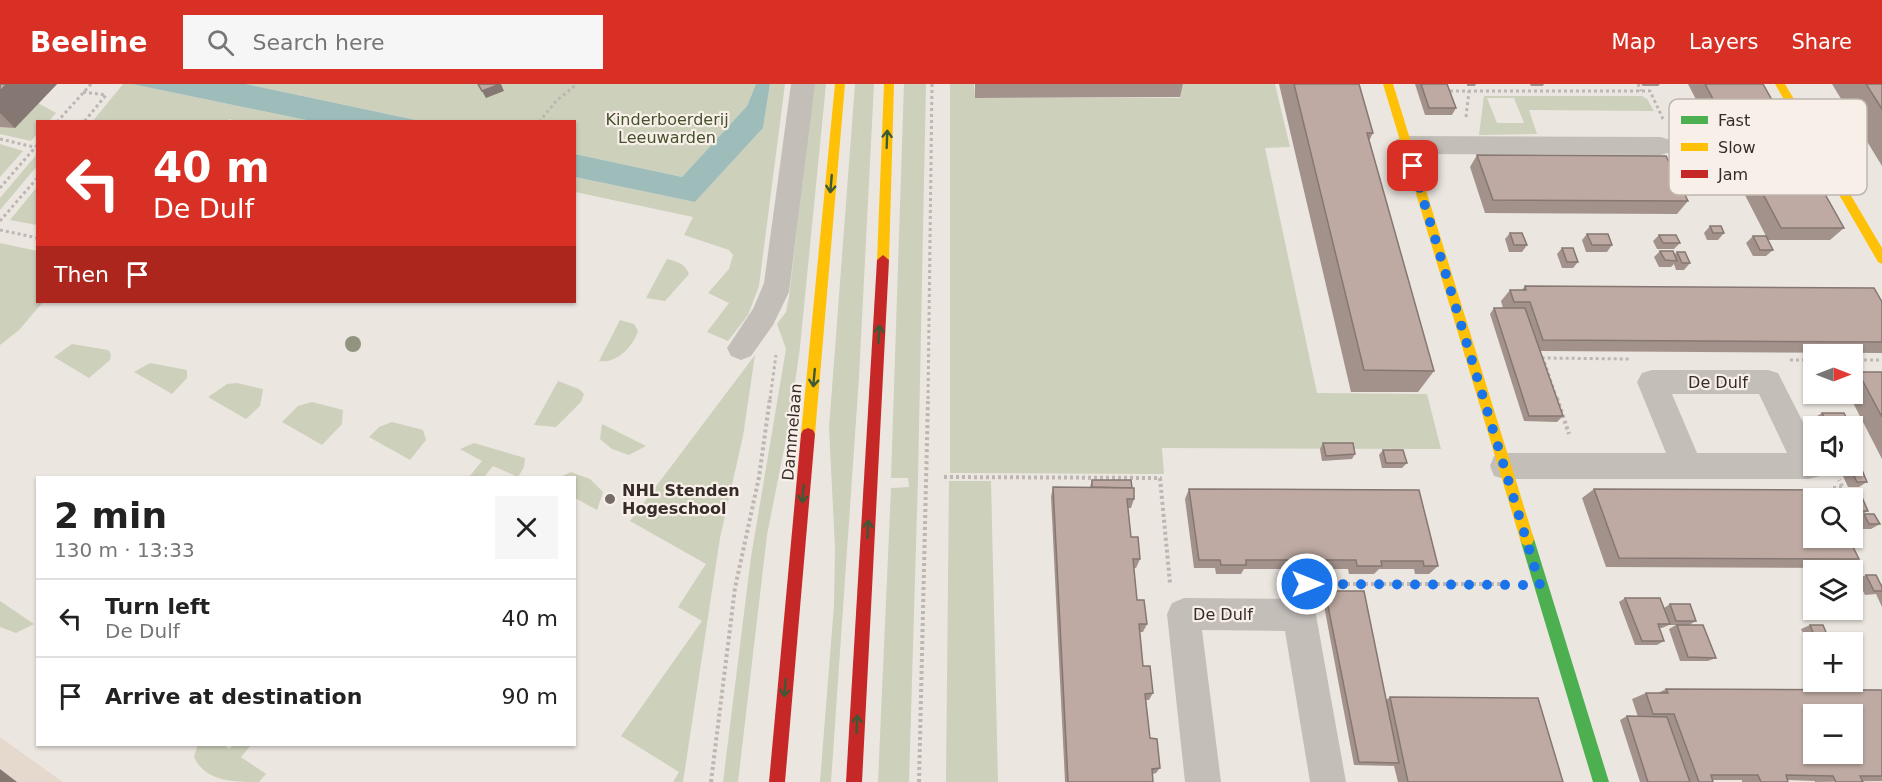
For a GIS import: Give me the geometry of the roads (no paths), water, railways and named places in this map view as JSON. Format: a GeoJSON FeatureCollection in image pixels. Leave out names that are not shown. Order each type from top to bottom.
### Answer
{"type":"FeatureCollection","features":[{"type":"Feature","properties":{"kind":"main road","name":"Dammelaan"},"geometry":{"type":"LineString","coordinates":[[777,782],[840,84]]}},
{"type":"Feature","properties":{"kind":"main road"},"geometry":{"type":"LineString","coordinates":[[854,782],[882,280],[889,84]]}},
{"type":"Feature","properties":{"kind":"main road"},"geometry":{"type":"LineString","coordinates":[[1388,84],[1600,782]]}},
{"type":"Feature","properties":{"kind":"main road"},"geometry":{"type":"LineString","coordinates":[[1780,84],[1789,99]]}},
{"type":"Feature","properties":{"kind":"main road"},"geometry":{"type":"LineString","coordinates":[[1845,195],[1882,259]]}},
{"type":"Feature","properties":{"kind":"street"},"geometry":{"type":"LineString","coordinates":[[741,348],[762,322],[772,303],[778,283],[802,84]]}},
{"type":"Feature","properties":{"kind":"street"},"geometry":{"type":"LineString","coordinates":[[1406,145],[1660,146]]}},
{"type":"Feature","properties":{"kind":"street","name":"De Dulf"},"geometry":{"type":"LineString","coordinates":[[1505,466],[1687,466],[1809,466],[1768,382],[1652,382],[1687,466]]}},
{"type":"Feature","properties":{"kind":"street","name":"De Dulf"},"geometry":{"type":"LineString","coordinates":[[1203,782],[1184,614],[1299,615],[1328,782]]}},
{"type":"Feature","properties":{"kind":"water"},"geometry":{"type":"Polygon","coordinates":[[[132,84],[246,84],[416,120],[306,120],[132,84]]]}},
{"type":"Feature","properties":{"kind":"water"},"geometry":{"type":"Polygon","coordinates":[[[756,84],[770,84],[763,128],[695,202],[576,177],[576,154],[682,177],[747,106],[756,84]]]}},
{"type":"Feature","properties":{"kind":"place","name":"NHL Stenden Hogeschool"},"geometry":{"type":"Point","coordinates":[610,499]}},
{"type":"Feature","properties":{"kind":"park label","name":"Kinderboerderij Leeuwarden"},"geometry":{"type":"Point","coordinates":[667,128]}}]}
